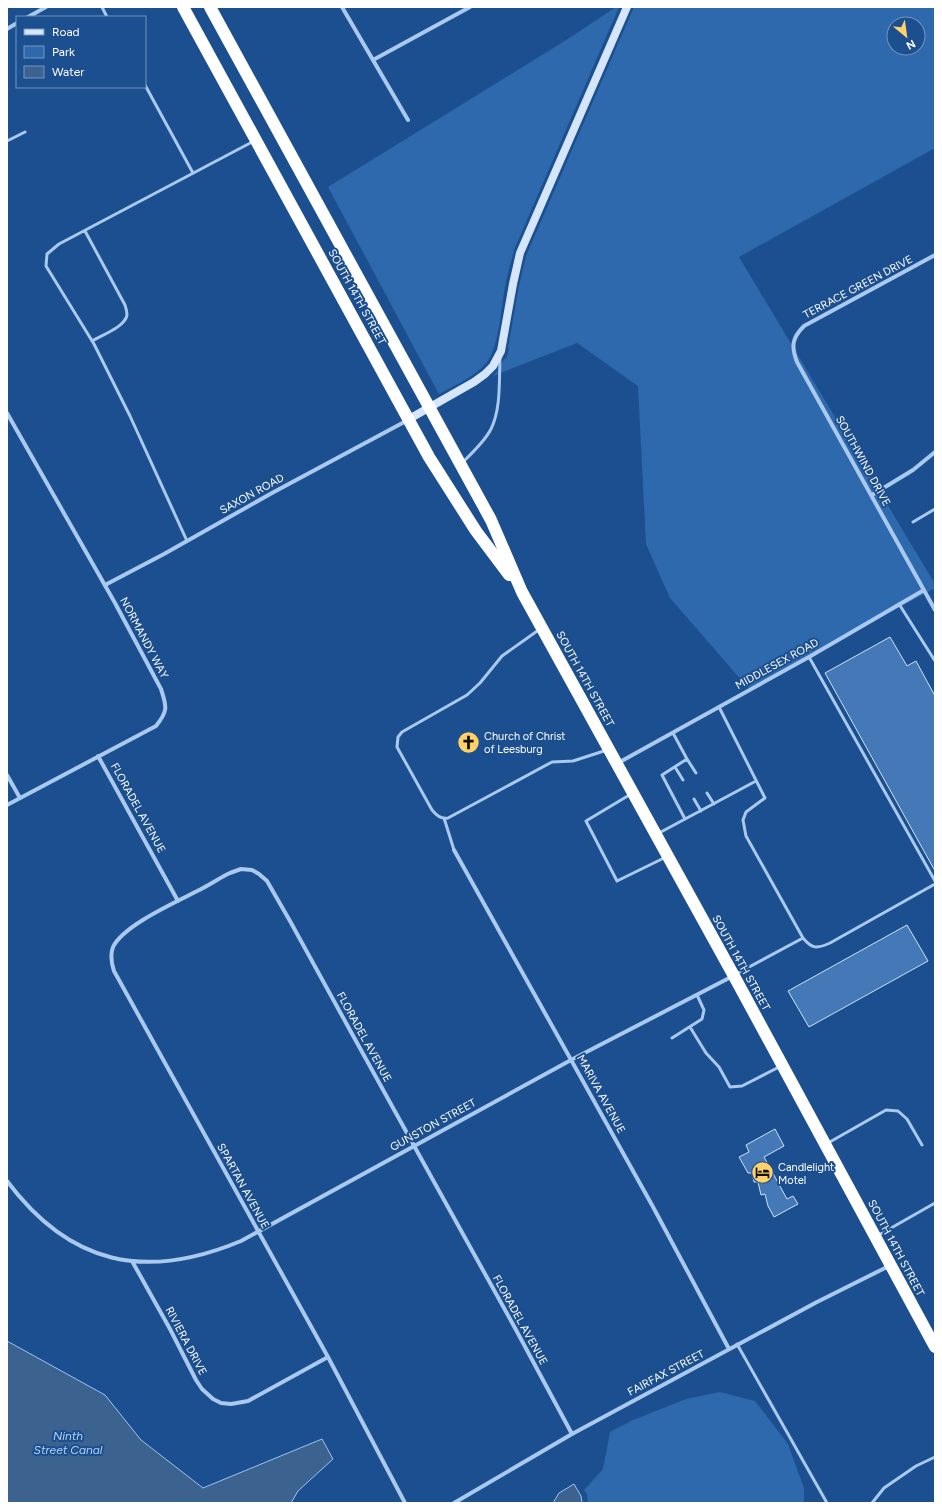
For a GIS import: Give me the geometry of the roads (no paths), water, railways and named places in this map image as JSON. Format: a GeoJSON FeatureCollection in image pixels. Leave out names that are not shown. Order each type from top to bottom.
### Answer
{"type":"FeatureCollection","features":[{"type":"Feature","properties":{"kind":"highway","name":"SOUTH 14TH STREET"},"geometry":{"type":"LineString","coordinates":[[183,7],[430,457],[476,531],[522,592]]}},
{"type":"Feature","properties":{"kind":"highway","name":"SOUTH 14TH STREET"},"geometry":{"type":"LineString","coordinates":[[210,7],[491,520],[522,592],[734,976],[935,1347]]}},
{"type":"Feature","properties":{"kind":"street"},"geometry":{"type":"LineString","coordinates":[[30,16],[46,7]]}},
{"type":"Feature","properties":{"kind":"street"},"geometry":{"type":"LineString","coordinates":[[342,7],[408,120]]}},
{"type":"Feature","properties":{"kind":"street"},"geometry":{"type":"LineString","coordinates":[[373,60],[470,7]]}},
{"type":"Feature","properties":{"kind":"street"},"geometry":{"type":"LineString","coordinates":[[409,419],[474,382],[485,374],[493,366],[501,351],[512,284],[520,253],[627,7]]}},
{"type":"Feature","properties":{"kind":"street"},"geometry":{"type":"LineString","coordinates":[[7,29],[16,24]]}},
{"type":"Feature","properties":{"kind":"street","name":"TERRACE GREEN DRIVE"},"geometry":{"type":"LineString","coordinates":[[794,339],[796,334],[804,326],[935,255]]}},
{"type":"Feature","properties":{"kind":"street","name":"SOUTHWIND DRIVE"},"geometry":{"type":"LineString","coordinates":[[794,339],[793,345],[797,362],[924,590]]}},
{"type":"Feature","properties":{"kind":"street","name":"NORMANDY WAY"},"geometry":{"type":"LineString","coordinates":[[7,413],[105,586],[161,689],[166,703],[166,709],[163,717],[156,726],[7,805]]}},
{"type":"Feature","properties":{"kind":"street","name":"SAXON ROAD"},"geometry":{"type":"LineString","coordinates":[[105,586],[409,419]]}},
{"type":"Feature","properties":{"kind":"street"},"geometry":{"type":"LineString","coordinates":[[872,495],[913,470],[935,452]]}},
{"type":"Feature","properties":{"kind":"street"},"geometry":{"type":"LineString","coordinates":[[924,590],[935,610]]}},
{"type":"Feature","properties":{"kind":"street","name":"MIDDLESEX ROAD"},"geometry":{"type":"LineString","coordinates":[[616,764],[809,657],[924,590]]}},
{"type":"Feature","properties":{"kind":"street","name":"FLORADEL AVENUE"},"geometry":{"type":"LineString","coordinates":[[98,756],[178,901],[221,877],[241,870],[252,870],[267,881],[572,1434]]}},
{"type":"Feature","properties":{"kind":"street"},"geometry":{"type":"LineString","coordinates":[[7,775],[20,798]]}},
{"type":"Feature","properties":{"kind":"street","name":"MARIVA AVENUE"},"geometry":{"type":"LineString","coordinates":[[454,850],[652,1205],[729,1349]]}},
{"type":"Feature","properties":{"kind":"street","name":"SPARTAN AVENUE"},"geometry":{"type":"LineString","coordinates":[[178,901],[158,911],[123,935],[114,945],[111,953],[111,962],[114,971],[328,1357],[405,1503]]}},
{"type":"Feature","properties":{"kind":"street","name":"GUNSTON STREET"},"geometry":{"type":"LineString","coordinates":[[7,1181],[28,1206],[63,1236],[78,1246],[96,1253],[132,1261],[161,1261],[202,1254],[226,1247],[258,1231],[571,1060],[734,976]]}},
{"type":"Feature","properties":{"kind":"street","name":"RIVIERA DRIVE"},"geometry":{"type":"LineString","coordinates":[[132,1261],[170,1329],[196,1380],[202,1389],[217,1401],[232,1404],[248,1401],[328,1357]]}},
{"type":"Feature","properties":{"kind":"street","name":"FAIRFAX STREET"},"geometry":{"type":"LineString","coordinates":[[454,1503],[572,1434],[737,1344],[890,1265]]}},
{"type":"Feature","properties":{"kind":"lane"},"geometry":{"type":"LineString","coordinates":[[102,7],[106,16]]}},
{"type":"Feature","properties":{"kind":"lane"},"geometry":{"type":"LineString","coordinates":[[146,87],[193,173]]}},
{"type":"Feature","properties":{"kind":"lane"},"geometry":{"type":"LineString","coordinates":[[7,141],[25,132]]}},
{"type":"Feature","properties":{"kind":"lane"},"geometry":{"type":"LineString","coordinates":[[187,541],[130,416],[92,341],[46,266],[47,254],[59,244],[256,140]]}},
{"type":"Feature","properties":{"kind":"lane"},"geometry":{"type":"LineString","coordinates":[[85,231],[125,305],[127,314],[124,321],[116,328],[92,341]]}},
{"type":"Feature","properties":{"kind":"lane"},"geometry":{"type":"LineString","coordinates":[[461,465],[483,441],[491,429],[497,409],[501,351]]}},
{"type":"Feature","properties":{"kind":"lane"},"geometry":{"type":"LineString","coordinates":[[913,522],[935,509]]}},
{"type":"Feature","properties":{"kind":"lane"},"geometry":{"type":"LineString","coordinates":[[900,604],[935,661]]}},
{"type":"Feature","properties":{"kind":"lane"},"geometry":{"type":"LineString","coordinates":[[542,628],[502,656],[480,683],[467,696],[402,732],[398,737],[397,747],[432,810],[444,818],[448,818],[552,762],[573,761],[608,750]]}},
{"type":"Feature","properties":{"kind":"lane"},"geometry":{"type":"LineString","coordinates":[[719,707],[764,798],[746,812],[743,820],[746,836],[803,938],[813,947],[820,947],[935,882],[809,657]]}},
{"type":"Feature","properties":{"kind":"lane"},"geometry":{"type":"LineString","coordinates":[[673,733],[696,773]]}},
{"type":"Feature","properties":{"kind":"lane"},"geometry":{"type":"LineString","coordinates":[[685,819],[662,776],[687,759]]}},
{"type":"Feature","properties":{"kind":"lane"},"geometry":{"type":"LineString","coordinates":[[675,767],[683,780]]}},
{"type":"Feature","properties":{"kind":"lane"},"geometry":{"type":"LineString","coordinates":[[656,835],[756,781]]}},
{"type":"Feature","properties":{"kind":"lane"},"geometry":{"type":"LineString","coordinates":[[632,793],[586,821],[617,881],[668,856]]}},
{"type":"Feature","properties":{"kind":"lane"},"geometry":{"type":"LineString","coordinates":[[707,793],[714,804]]}},
{"type":"Feature","properties":{"kind":"lane"},"geometry":{"type":"LineString","coordinates":[[694,799],[701,811]]}},
{"type":"Feature","properties":{"kind":"lane"},"geometry":{"type":"LineString","coordinates":[[444,818],[454,850]]}},
{"type":"Feature","properties":{"kind":"lane"},"geometry":{"type":"LineString","coordinates":[[734,976],[803,938]]}},
{"type":"Feature","properties":{"kind":"lane"},"geometry":{"type":"LineString","coordinates":[[672,1038],[702,1019],[704,1014],[703,1006],[697,995]]}},
{"type":"Feature","properties":{"kind":"lane"},"geometry":{"type":"LineString","coordinates":[[690,1027],[706,1053],[719,1067],[730,1087],[742,1086],[782,1065]]}},
{"type":"Feature","properties":{"kind":"lane"},"geometry":{"type":"LineString","coordinates":[[825,1144],[886,1110],[898,1111],[907,1119],[922,1145]]}},
{"type":"Feature","properties":{"kind":"lane"},"geometry":{"type":"LineString","coordinates":[[875,1237],[935,1203]]}},
{"type":"Feature","properties":{"kind":"lane"},"geometry":{"type":"LineString","coordinates":[[737,1344],[827,1503]]}},
{"type":"Feature","properties":{"kind":"lane"},"geometry":{"type":"LineString","coordinates":[[872,1503],[884,1488],[916,1466],[935,1457]]}},
{"type":"Feature","properties":{"kind":"water","name":"Ninth Street Canal"},"geometry":{"type":"Polygon","coordinates":[[[7,1341],[105,1395],[141,1440],[203,1488],[322,1439],[333,1459],[298,1491],[291,1503],[7,1503],[7,1341]]]}},
{"type":"Feature","properties":{"kind":"water"},"geometry":{"type":"Polygon","coordinates":[[[574,1484],[581,1496],[582,1503],[553,1503],[559,1493],[574,1484]]]}},
{"type":"Feature","properties":{"kind":"place","name":"Church of Christ of Leesburg"},"geometry":{"type":"Point","coordinates":[468,742]}},
{"type":"Feature","properties":{"kind":"place","name":"Candlelight Motel"},"geometry":{"type":"Point","coordinates":[762,1173]}}]}
